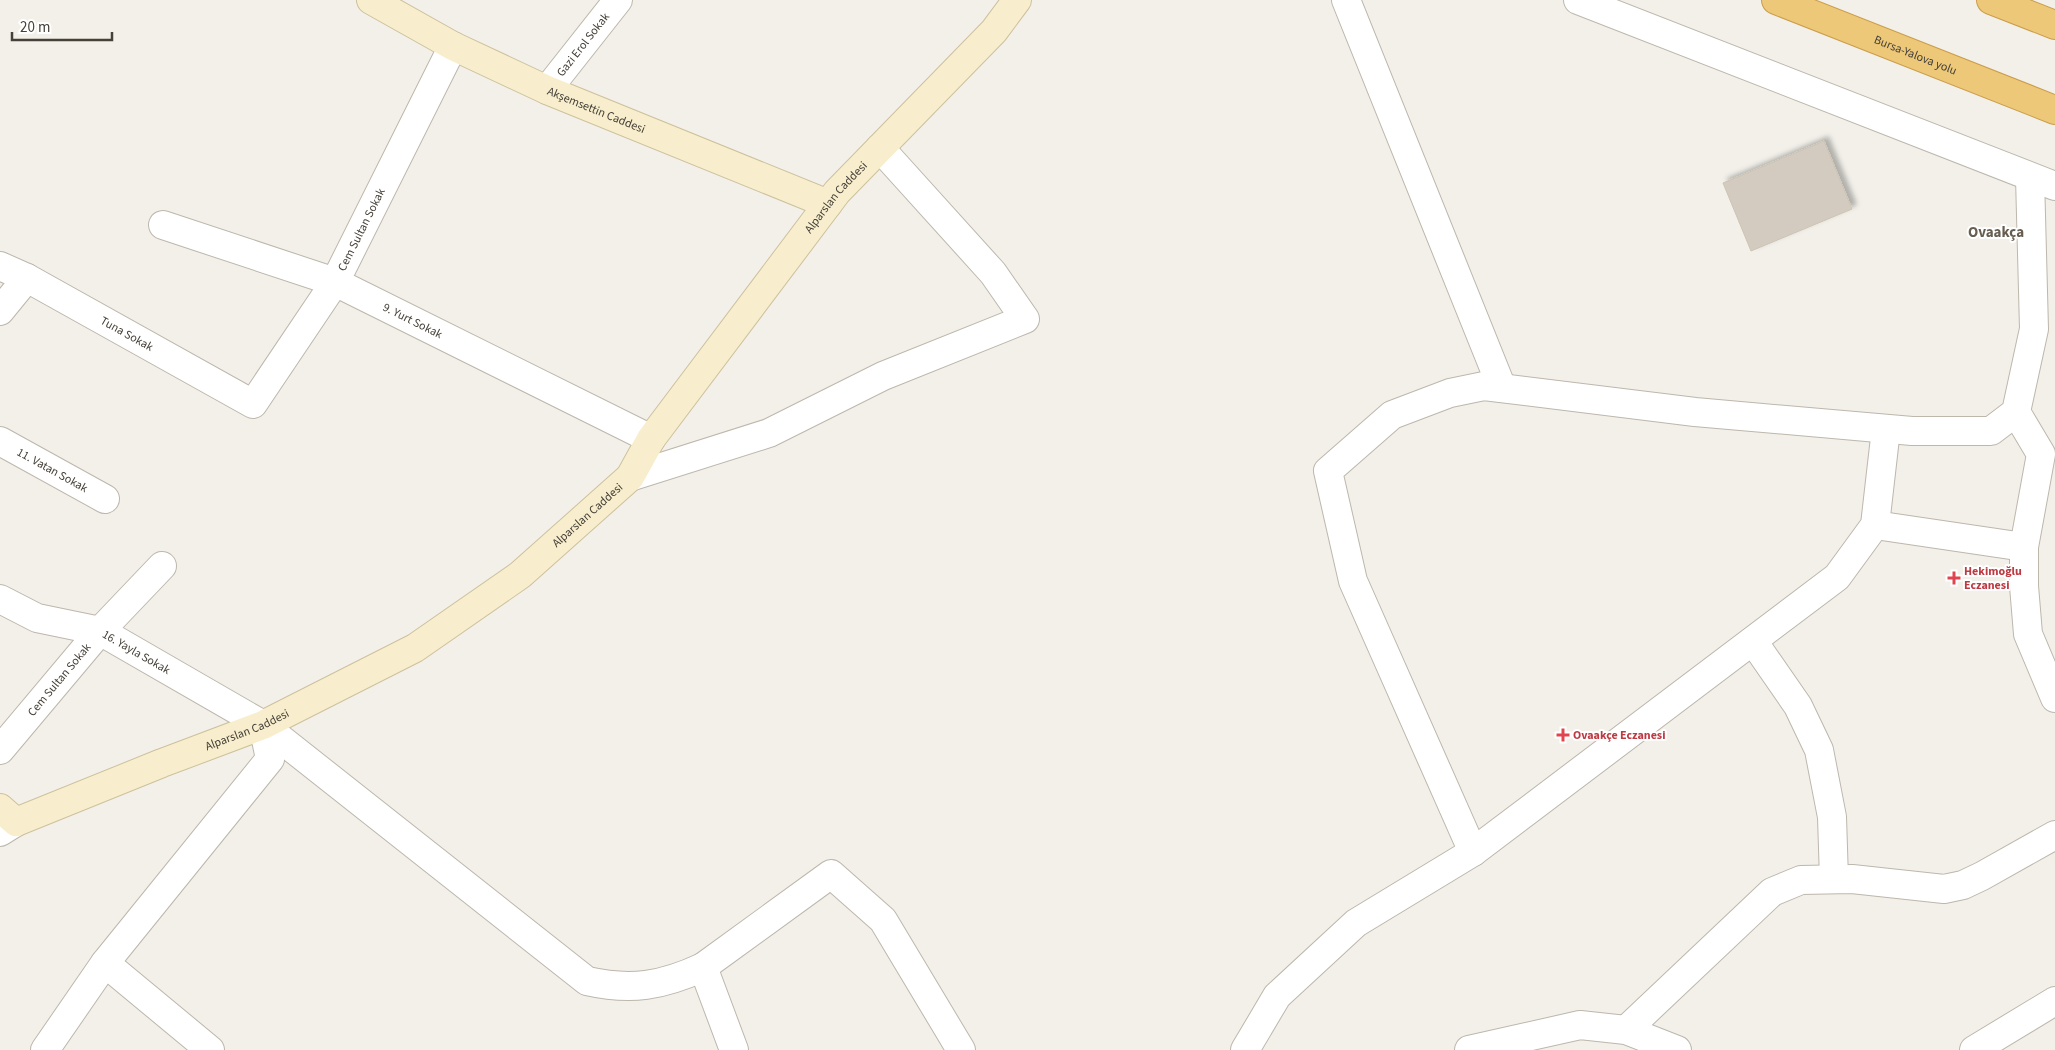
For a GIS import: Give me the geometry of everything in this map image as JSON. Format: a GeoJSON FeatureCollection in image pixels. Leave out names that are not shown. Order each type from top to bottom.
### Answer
{"type":"FeatureCollection","features":[{"type":"Feature","properties":{"kind":"highway","name":"Bursa-Yalova yolu"},"geometry":{"type":"LineString","coordinates":[[1776,0],[2055,110]]}},
{"type":"Feature","properties":{"kind":"highway"},"geometry":{"type":"LineString","coordinates":[[1991,0],[2055,25]]}},
{"type":"Feature","properties":{"kind":"street","name":"Akşemsettin Caddesi"},"geometry":{"type":"LineString","coordinates":[[371,0],[453,46],[547,90],[828,204]]}},
{"type":"Feature","properties":{"kind":"street","name":"Gazi Erol Sokak"},"geometry":{"type":"LineString","coordinates":[[547,90],[618,0]]}},
{"type":"Feature","properties":{"kind":"street","name":"Alparslan Caddesi"},"geometry":{"type":"LineString","coordinates":[[5,820],[263,724],[415,648],[520,575],[630,477],[651,440],[837,192],[994,31],[1017,0]]}},
{"type":"Feature","properties":{"kind":"street"},"geometry":{"type":"LineString","coordinates":[[1346,0],[1502,388]]}},
{"type":"Feature","properties":{"kind":"street"},"geometry":{"type":"LineString","coordinates":[[1473,852],[1353,580],[1328,471],[1392,415],[1450,393],[1484,386],[1694,412],[1912,432],[1992,431],[2016,412],[2034,328],[2043,182],[1578,0]]}},
{"type":"Feature","properties":{"kind":"street","name":"Cem Sultan Sokak"},"geometry":{"type":"LineString","coordinates":[[253,404],[335,282],[453,46]]}},
{"type":"Feature","properties":{"kind":"street"},"geometry":{"type":"LineString","coordinates":[[630,477],[768,433],[883,376],[1025,319],[993,273],[880,148]]}},
{"type":"Feature","properties":{"kind":"street","name":"9. Yurt Sokak"},"geometry":{"type":"LineString","coordinates":[[163,225],[335,282],[651,440]]}},
{"type":"Feature","properties":{"kind":"street","name":"Tuna Sokak"},"geometry":{"type":"LineString","coordinates":[[0,266],[27,278],[253,404]]}},
{"type":"Feature","properties":{"kind":"street"},"geometry":{"type":"LineString","coordinates":[[0,311],[27,278]]}},
{"type":"Feature","properties":{"kind":"street"},"geometry":{"type":"LineString","coordinates":[[2016,412],[2048,454],[2024,547],[2024,586],[2028,634],[2055,698]]}},
{"type":"Feature","properties":{"kind":"street"},"geometry":{"type":"LineString","coordinates":[[1246,1050],[1276,996],[1356,923],[1473,852],[1837,578],[1875,525],[1886,429]]}},
{"type":"Feature","properties":{"kind":"street","name":"11. Vatan Sokak"},"geometry":{"type":"LineString","coordinates":[[0,441],[106,499]]}},
{"type":"Feature","properties":{"kind":"street"},"geometry":{"type":"LineString","coordinates":[[1875,525],[2024,547]]}},
{"type":"Feature","properties":{"kind":"street","name":"Cem Sultan Sokak"},"geometry":{"type":"LineString","coordinates":[[0,750],[100,631],[162,566]]}},
{"type":"Feature","properties":{"kind":"street","name":"16. Yayla Sokak"},"geometry":{"type":"LineString","coordinates":[[0,599],[37,618],[100,631],[263,724],[587,981],[616,986],[652,985],[678,979],[703,968],[831,874],[883,920],[961,1050]]}},
{"type":"Feature","properties":{"kind":"street"},"geometry":{"type":"LineString","coordinates":[[1753,642],[1798,706],[1819,750],[1832,817],[1834,879]]}},
{"type":"Feature","properties":{"kind":"street"},"geometry":{"type":"LineString","coordinates":[[46,1050],[105,963],[270,759],[263,724]]}},
{"type":"Feature","properties":{"kind":"street"},"geometry":{"type":"LineString","coordinates":[[1626,1030],[1772,892],[1801,880],[1834,879],[1852,879],[1928,889],[1944,889],[1963,885],[1982,876],[2055,835]]}},
{"type":"Feature","properties":{"kind":"street"},"geometry":{"type":"LineString","coordinates":[[105,963],[210,1050]]}},
{"type":"Feature","properties":{"kind":"street"},"geometry":{"type":"LineString","coordinates":[[703,968],[734,1050]]}},
{"type":"Feature","properties":{"kind":"street"},"geometry":{"type":"LineString","coordinates":[[1974,1050],[2055,1001]]}},
{"type":"Feature","properties":{"kind":"street"},"geometry":{"type":"LineString","coordinates":[[1469,1050],[1580,1025],[1626,1030],[1677,1050]]}},
{"type":"Feature","properties":{"kind":"building"},"geometry":{"type":"Polygon","coordinates":[[[1824,141],[1852,209],[1751,251],[1723,183],[1824,141]]]}},
{"type":"Feature","properties":{"kind":"place","name":"Hekimoğlu Eczanesi"},"geometry":{"type":"Point","coordinates":[1954,578]}},
{"type":"Feature","properties":{"kind":"place","name":"Ovaakçe Eczanesi"},"geometry":{"type":"Point","coordinates":[1563,735]}},
{"type":"Feature","properties":{"kind":"district","name":"Ovaakça"},"geometry":{"type":"Point","coordinates":[1996,232]}}]}
